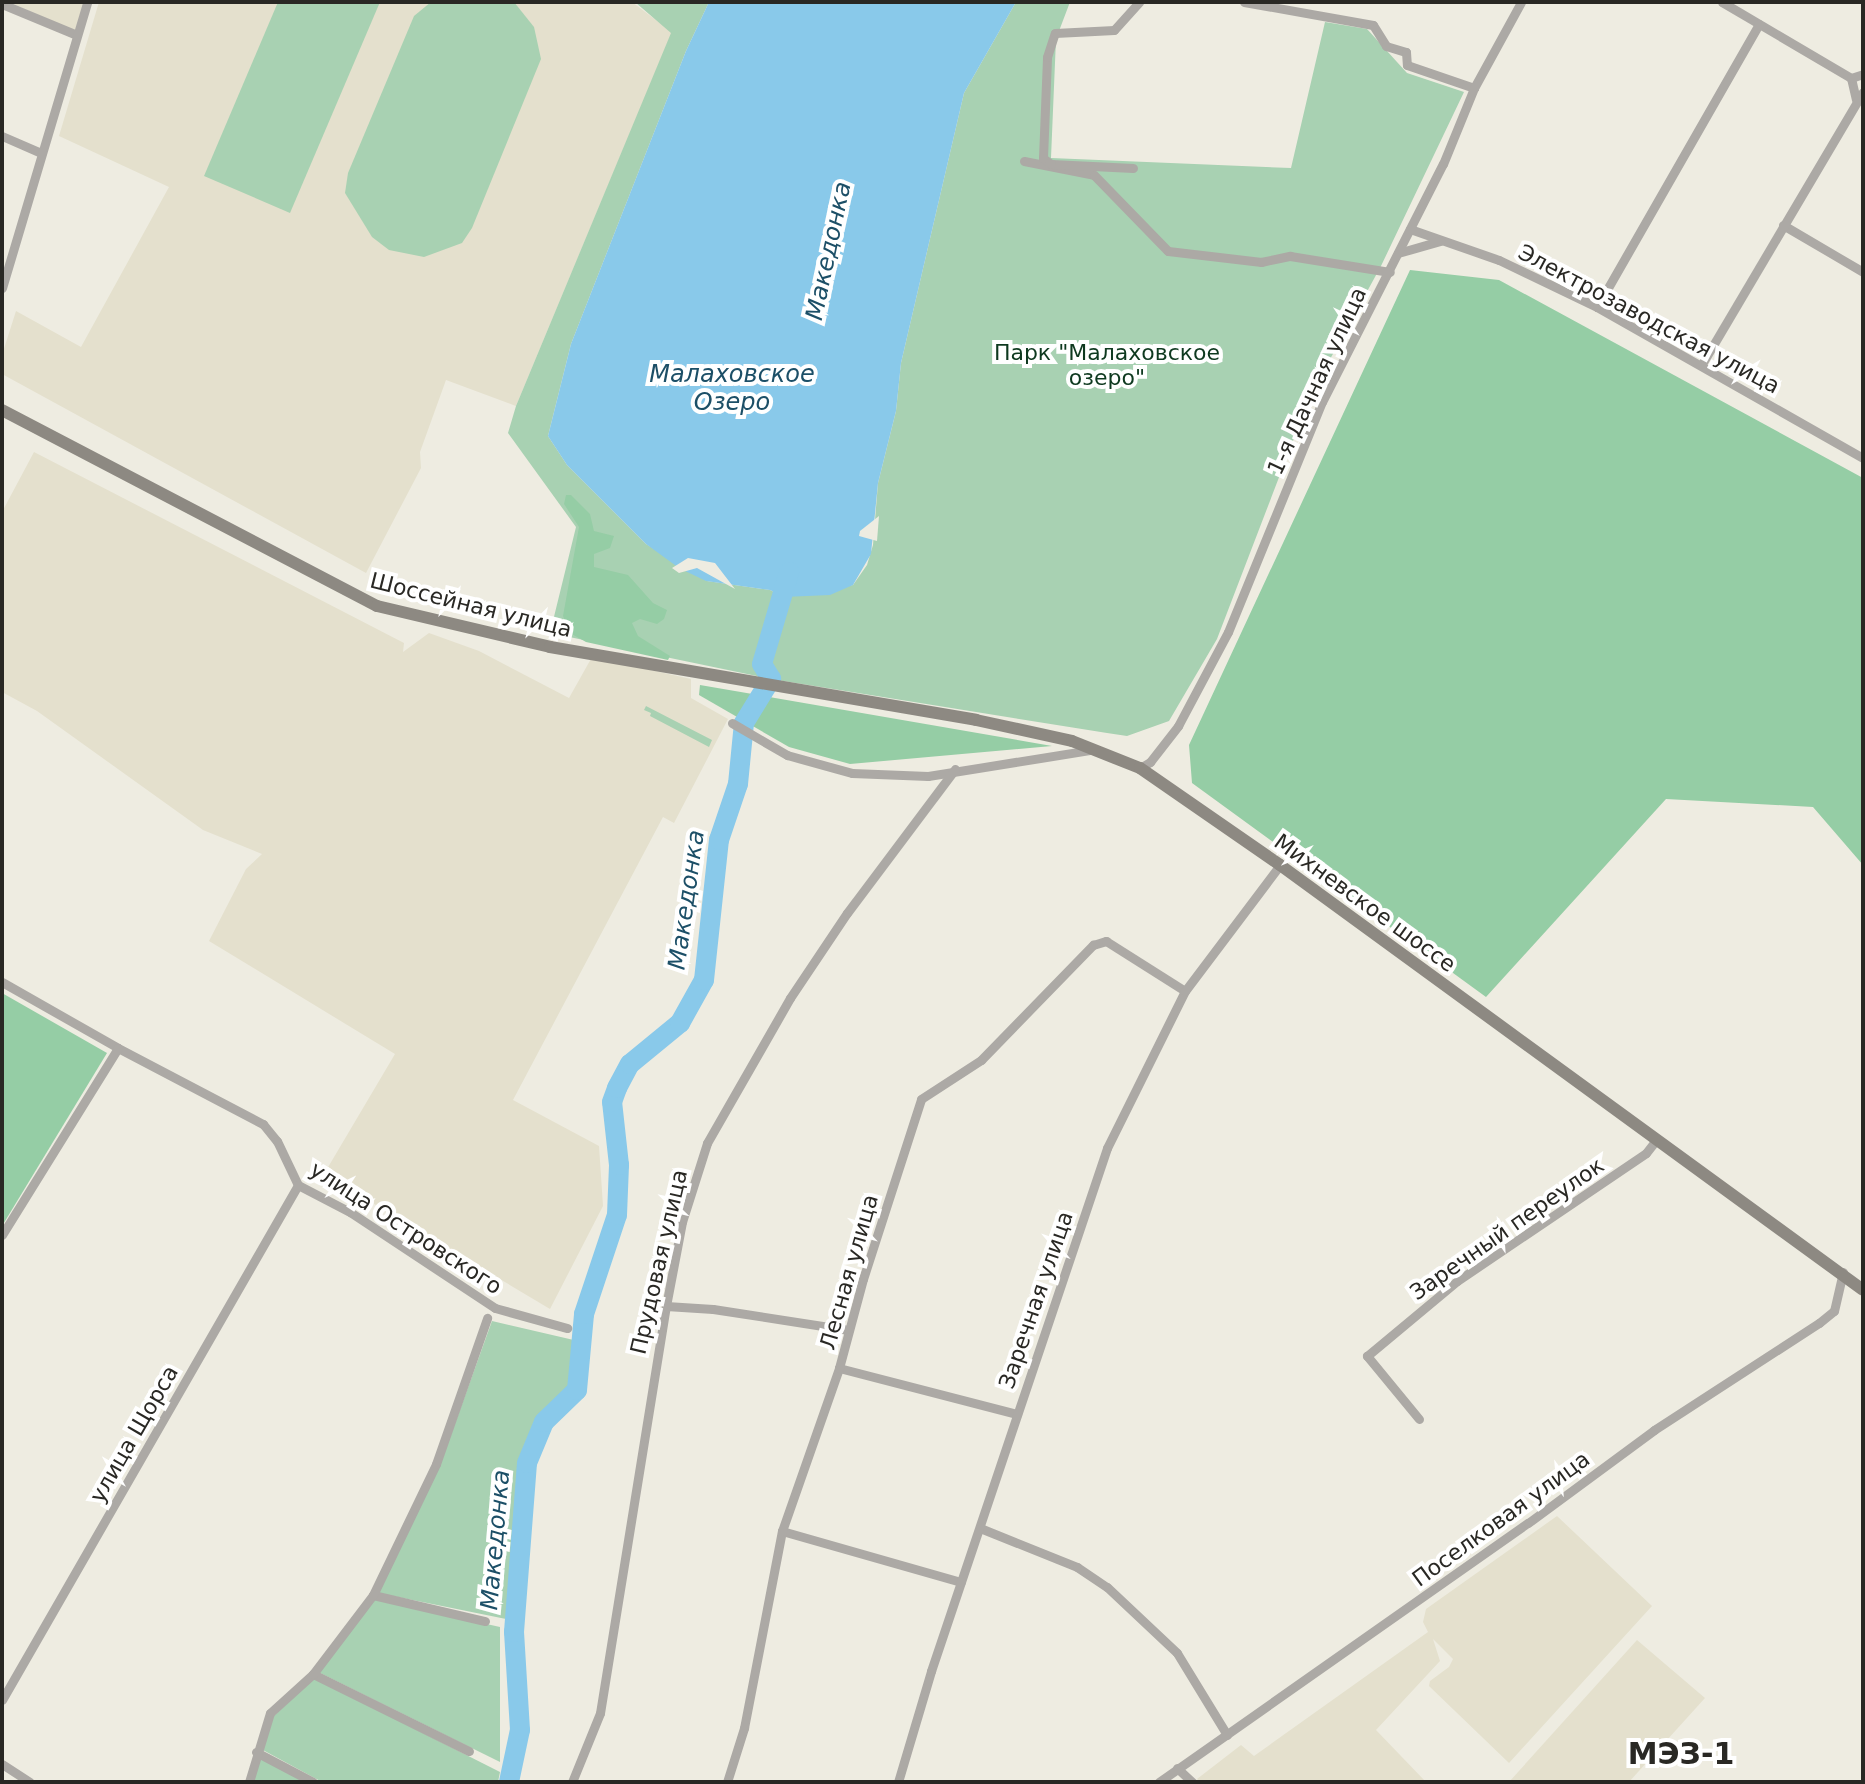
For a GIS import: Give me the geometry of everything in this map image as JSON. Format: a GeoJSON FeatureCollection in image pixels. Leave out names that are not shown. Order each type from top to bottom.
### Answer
{"type":"FeatureCollection","features":[{"type":"Feature","properties":{"kind":"main road","name":"Шоссейная улица"},"geometry":{"type":"LineString","coordinates":[[2,410],[363,601],[550,647],[781,688]]}},
{"type":"Feature","properties":{"kind":"main road","name":"Михневское шоссе"},"geometry":{"type":"LineString","coordinates":[[781,688],[976,720],[1099,749],[1140,768],[1280,865],[1656,1140],[1843,1272],[1863,1290]]}},
{"type":"Feature","properties":{"kind":"street"},"geometry":{"type":"LineString","coordinates":[[2,288],[7,252],[87,2]]}},
{"type":"Feature","properties":{"kind":"street"},"geometry":{"type":"LineString","coordinates":[[1133,168],[1051,164],[1043,158],[1047,57],[1055,33],[1114,30],[1139,2]]}},
{"type":"Feature","properties":{"kind":"street"},"geometry":{"type":"LineString","coordinates":[[1244,2],[1373,25],[1386,46],[1406,52],[1407,65],[1474,88]]}},
{"type":"Feature","properties":{"kind":"street","name":"1-я Дачная улица"},"geometry":{"type":"LineString","coordinates":[[1140,768],[1150,762],[1178,726],[1223,642],[1322,402],[1443,164],[1474,88],[1521,2]]}},
{"type":"Feature","properties":{"kind":"street"},"geometry":{"type":"LineString","coordinates":[[1702,364],[1860,95],[1851,78],[1722,2]]}},
{"type":"Feature","properties":{"kind":"street"},"geometry":{"type":"LineString","coordinates":[[2,4],[77,35]]}},
{"type":"Feature","properties":{"kind":"street"},"geometry":{"type":"LineString","coordinates":[[1597,307],[1759,24]]}},
{"type":"Feature","properties":{"kind":"street"},"geometry":{"type":"LineString","coordinates":[[1851,78],[1863,74]]}},
{"type":"Feature","properties":{"kind":"street"},"geometry":{"type":"LineString","coordinates":[[2,136],[41,153]]}},
{"type":"Feature","properties":{"kind":"street"},"geometry":{"type":"LineString","coordinates":[[1024,161],[1094,175],[1168,251],[1261,262],[1290,256],[1390,272]]}},
{"type":"Feature","properties":{"kind":"street"},"geometry":{"type":"LineString","coordinates":[[1783,225],[1863,272]]}},
{"type":"Feature","properties":{"kind":"street","name":"Электрозаводская улица"},"geometry":{"type":"LineString","coordinates":[[1410,229],[1499,260],[1597,307],[1863,458]]}},
{"type":"Feature","properties":{"kind":"street"},"geometry":{"type":"LineString","coordinates":[[1398,253],[1442,240]]}},
{"type":"Feature","properties":{"kind":"street"},"geometry":{"type":"LineString","coordinates":[[732,723],[787,755],[852,773],[928,776],[955,769],[1099,749]]}},
{"type":"Feature","properties":{"kind":"street","name":"Прудовая улица"},"geometry":{"type":"LineString","coordinates":[[572,1782],[600,1713],[666,1306],[682,1222],[702,1158],[719,1118],[790,998],[847,913],[955,769]]}},
{"type":"Feature","properties":{"kind":"street","name":"Заречная улица"},"geometry":{"type":"LineString","coordinates":[[898,1782],[961,1582],[1107,1148],[1185,991],[1280,865]]}},
{"type":"Feature","properties":{"kind":"street","name":"Лесная улица"},"geometry":{"type":"LineString","coordinates":[[727,1782],[744,1728],[782,1531],[839,1368],[848,1330],[921,1099],[981,1060],[1093,945],[1106,941],[1185,991]]}},
{"type":"Feature","properties":{"kind":"street","name":"улица Островского"},"geometry":{"type":"LineString","coordinates":[[2,982],[118,1048],[263,1124],[277,1141],[298,1185],[350,1212],[495,1308],[567,1328]]}},
{"type":"Feature","properties":{"kind":"street"},"geometry":{"type":"LineString","coordinates":[[2,1235],[118,1048]]}},
{"type":"Feature","properties":{"kind":"street","name":"Заречный переулок"},"geometry":{"type":"LineString","coordinates":[[1419,1419],[1367,1356],[1457,1281],[1646,1153],[1656,1140]]}},
{"type":"Feature","properties":{"kind":"street","name":"улица Щорса"},"geometry":{"type":"LineString","coordinates":[[2,1700],[298,1185]]}},
{"type":"Feature","properties":{"kind":"street","name":"Поселковая улица"},"geometry":{"type":"LineString","coordinates":[[1159,1782],[1654,1430],[1819,1323],[1834,1311],[1843,1272]]}},
{"type":"Feature","properties":{"kind":"street"},"geometry":{"type":"LineString","coordinates":[[666,1306],[713,1309],[848,1330]]}},
{"type":"Feature","properties":{"kind":"street"},"geometry":{"type":"LineString","coordinates":[[249,1782],[270,1713],[313,1674],[373,1595],[436,1464],[487,1318]]}},
{"type":"Feature","properties":{"kind":"street"},"geometry":{"type":"LineString","coordinates":[[839,1368],[1017,1414]]}},
{"type":"Feature","properties":{"kind":"street"},"geometry":{"type":"LineString","coordinates":[[980,1528],[1077,1567],[1107,1587],[1177,1653],[1227,1735]]}},
{"type":"Feature","properties":{"kind":"street"},"geometry":{"type":"LineString","coordinates":[[782,1531],[961,1582]]}},
{"type":"Feature","properties":{"kind":"street"},"geometry":{"type":"LineString","coordinates":[[373,1595],[485,1621]]}},
{"type":"Feature","properties":{"kind":"street"},"geometry":{"type":"LineString","coordinates":[[313,1674],[469,1751]]}},
{"type":"Feature","properties":{"kind":"street"},"geometry":{"type":"LineString","coordinates":[[256,1752],[313,1782]]}},
{"type":"Feature","properties":{"kind":"street"},"geometry":{"type":"LineString","coordinates":[[2,1764],[30,1782]]}},
{"type":"Feature","properties":{"kind":"street"},"geometry":{"type":"LineString","coordinates":[[1177,1768],[1192,1782]]}},
{"type":"Feature","properties":{"kind":"shaded area"},"geometry":{"type":"Polygon","coordinates":[[[9,2],[84,2],[75,31],[9,2]]]}},
{"type":"Feature","properties":{"kind":"shaded area"},"geometry":{"type":"Polygon","coordinates":[[[99,2],[632,2],[672,32],[516,406],[446,380],[420,452],[421,468],[366,573],[2,374],[2,355],[16,311],[81,347],[169,187],[59,136],[99,2]]]}},
{"type":"Feature","properties":{"kind":"shaded area"},"geometry":{"type":"Polygon","coordinates":[[[34,452],[404,643],[403,652],[429,633],[479,651],[569,698],[592,657],[691,679],[691,698],[728,719],[674,823],[663,817],[513,1100],[599,1146],[603,1206],[550,1309],[324,1174],[395,1054],[209,941],[246,869],[262,854],[203,830],[37,711],[2,692],[2,512],[34,452]]]}},
{"type":"Feature","properties":{"kind":"shaded area"},"geometry":{"type":"Polygon","coordinates":[[[1557,1516],[1652,1606],[1509,1763],[1429,1686],[1430,1681],[1449,1667],[1453,1659],[1433,1639],[1440,1661],[1376,1730],[1426,1782],[1200,1782],[1197,1779],[1241,1745],[1254,1756],[1428,1632],[1423,1622],[1426,1609],[1557,1516]]]}},
{"type":"Feature","properties":{"kind":"shaded area"},"geometry":{"type":"Polygon","coordinates":[[[1637,1640],[1705,1698],[1629,1782],[1509,1782],[1637,1640]]]}},
{"type":"Feature","properties":{"kind":"green space"},"geometry":{"type":"Polygon","coordinates":[[[278,2],[380,2],[290,213],[204,176],[278,2]]]}},
{"type":"Feature","properties":{"kind":"green space"},"geometry":{"type":"Polygon","coordinates":[[[431,2],[514,2],[534,27],[541,59],[472,228],[462,243],[424,257],[389,250],[372,237],[345,193],[348,173],[414,16],[431,2]]]}},
{"type":"Feature","properties":{"kind":"green space","name":"Парк \"Малаховское озеро\""},"geometry":{"type":"Polygon","coordinates":[[[635,2],[709,2],[686,51],[571,344],[548,436],[567,465],[646,544],[707,581],[770,590],[784,597],[853,585],[867,565],[873,545],[878,483],[896,411],[901,363],[964,93],[1016,2],[1070,2],[1056,39],[1051,158],[1291,168],[1325,22],[1367,29],[1407,73],[1464,92],[1381,266],[1311,394],[1217,639],[1169,721],[1127,736],[771,679],[550,633],[576,527],[508,433],[516,406],[671,33],[635,2]]]}},
{"type":"Feature","properties":{"kind":"green space"},"geometry":{"type":"Polygon","coordinates":[[[1410,270],[1499,280],[1863,478],[1863,865],[1813,807],[1666,799],[1486,997],[1192,783],[1189,745],[1410,270]]]}},
{"type":"Feature","properties":{"kind":"green space"},"geometry":{"type":"Polygon","coordinates":[[[566,495],[571,495],[590,514],[594,531],[614,536],[610,548],[594,554],[594,567],[628,575],[653,603],[667,610],[664,619],[657,624],[640,619],[632,623],[638,636],[670,656],[668,660],[586,642],[570,633],[563,616],[579,527],[564,504],[566,495]]]}},
{"type":"Feature","properties":{"kind":"green space"},"geometry":{"type":"Polygon","coordinates":[[[700,685],[1052,746],[850,764],[789,747],[699,695],[700,685]]]}},
{"type":"Feature","properties":{"kind":"green space"},"geometry":{"type":"Polygon","coordinates":[[[646,706],[712,740],[709,747],[650,716],[651,713],[644,710],[646,706]]]}},
{"type":"Feature","properties":{"kind":"green space"},"geometry":{"type":"Polygon","coordinates":[[[2,993],[107,1053],[2,1226],[2,993]]]}},
{"type":"Feature","properties":{"kind":"green space"},"geometry":{"type":"Polygon","coordinates":[[[492,1321],[578,1341],[573,1388],[541,1421],[522,1462],[506,1619],[378,1593],[440,1465],[492,1321]]]}},
{"type":"Feature","properties":{"kind":"green space"},"geometry":{"type":"Polygon","coordinates":[[[374,1599],[500,1627],[500,1762],[318,1672],[374,1599]]]}},
{"type":"Feature","properties":{"kind":"green space"},"geometry":{"type":"Polygon","coordinates":[[[314,1678],[500,1772],[498,1782],[322,1782],[261,1749],[274,1716],[314,1678]]]}},
{"type":"Feature","properties":{"kind":"green space"},"geometry":{"type":"Polygon","coordinates":[[[259,1757],[305,1782],[253,1782],[259,1757]]]}},
{"type":"Feature","properties":{"kind":"water","name":"Малаховское Озеро"},"geometry":{"type":"Polygon","coordinates":[[[709,2],[1016,2],[964,93],[901,363],[896,411],[878,483],[871,554],[853,585],[830,595],[784,597],[770,590],[706,581],[679,568],[646,544],[567,465],[548,436],[571,344],[686,51],[709,2]]]}},
{"type":"Feature","properties":{"kind":"pier"},"geometry":{"type":"Polygon","coordinates":[[[879,516],[877,541],[859,536],[860,531],[879,516]]]}},
{"type":"Feature","properties":{"kind":"pier"},"geometry":{"type":"Polygon","coordinates":[[[688,558],[715,563],[735,589],[697,568],[679,573],[672,568],[688,558]]]}},
{"type":"Feature","properties":{"kind":"waterway","name":"Македонка"},"geometry":{"type":"LineString","coordinates":[[509,1782],[520,1730],[514,1632],[527,1463],[544,1422],[577,1390],[584,1314],[617,1215],[619,1165],[612,1102],[617,1088],[630,1064],[680,1023],[704,980],[719,840],[738,784],[744,723],[771,679],[762,664],[789,572]]}},
{"type":"Feature","properties":{"kind":"district","name":"МЭЗ-1"},"geometry":{"type":"Point","coordinates":[1681,1754]}}]}
